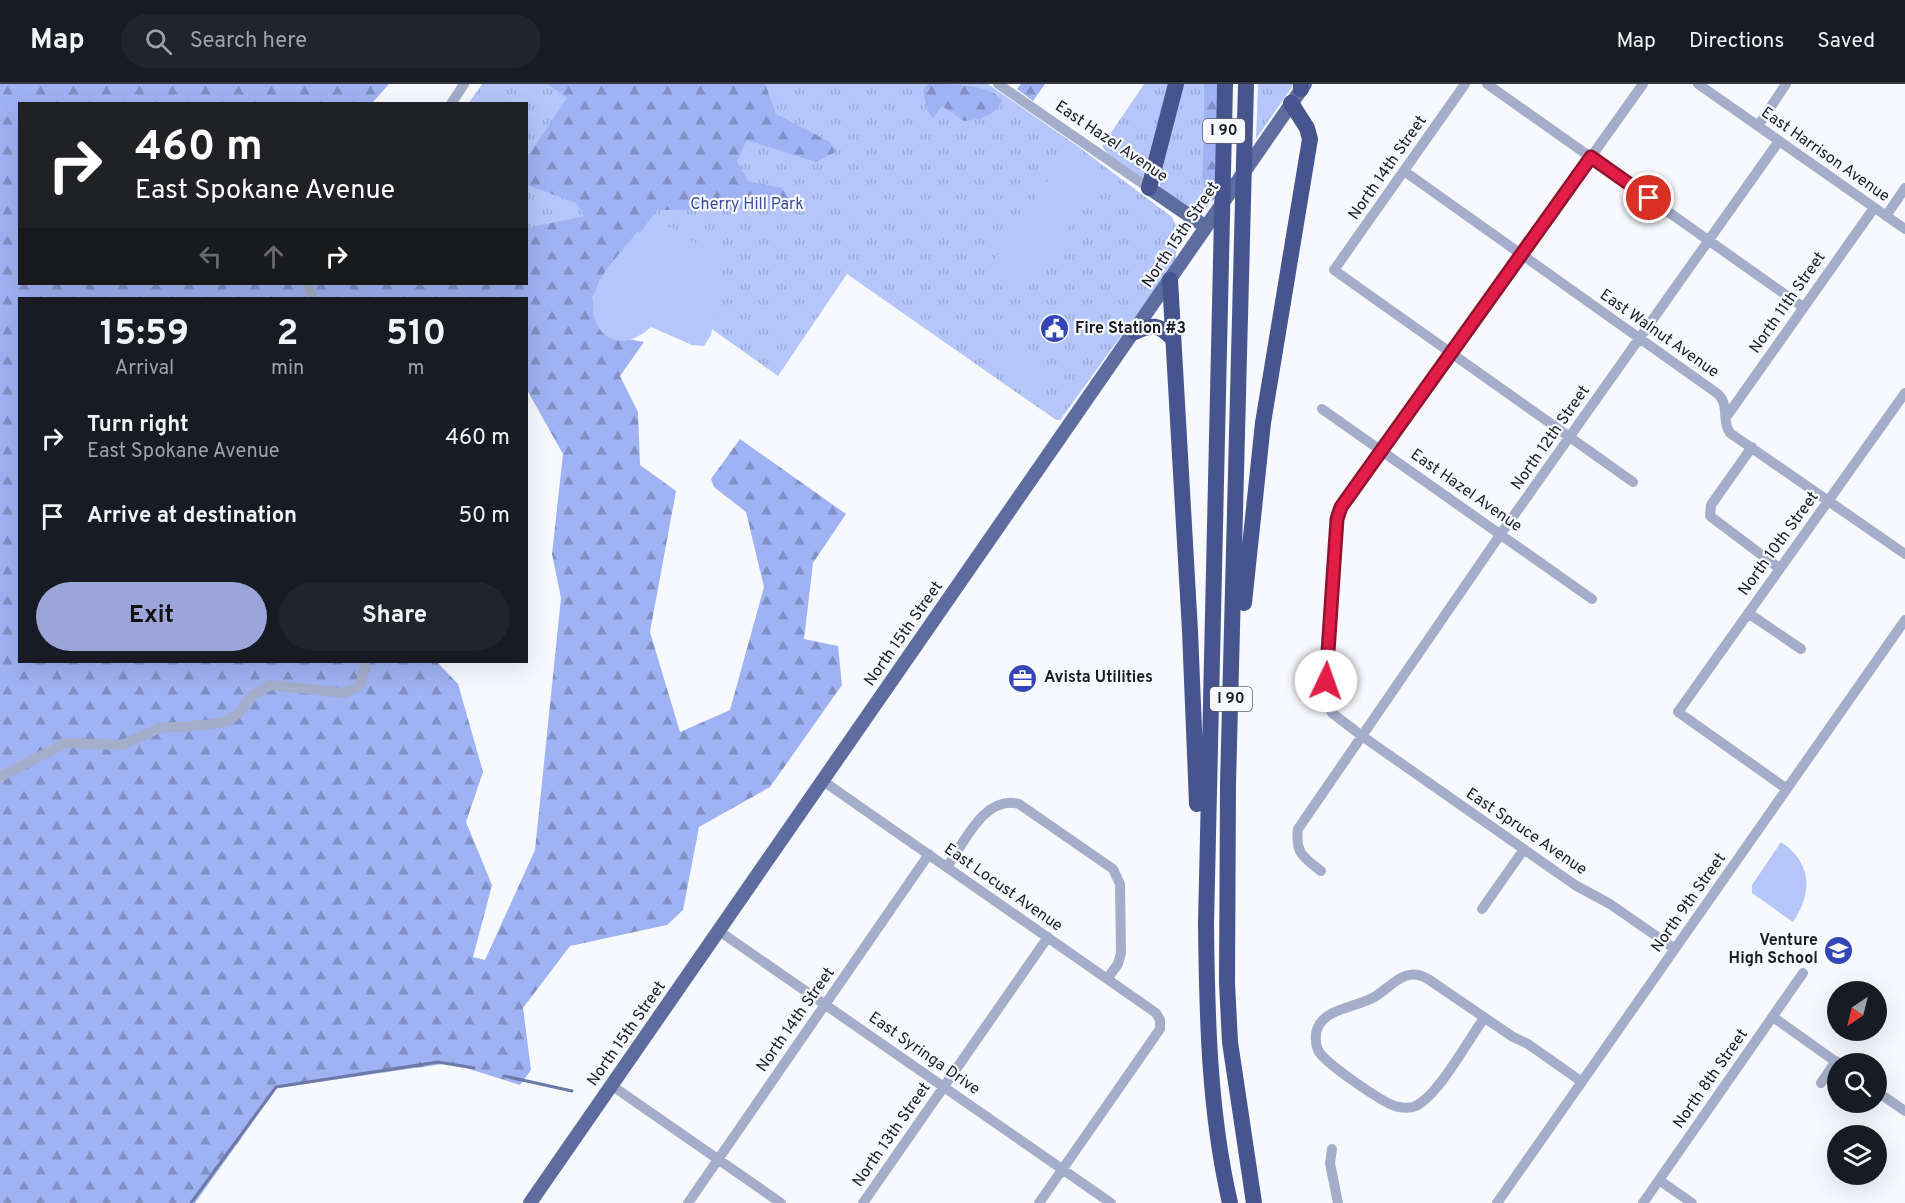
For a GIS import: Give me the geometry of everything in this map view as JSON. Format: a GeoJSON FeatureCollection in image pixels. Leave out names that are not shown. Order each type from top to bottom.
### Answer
{"type":"FeatureCollection","features":[{"type":"Feature","properties":{"kind":"highway"},"geometry":{"type":"LineString","coordinates":[[1149,188],[1176,84]]}},
{"type":"Feature","properties":{"kind":"highway","name":"I 90"},"geometry":{"type":"LineString","coordinates":[[1226,84],[1223,178],[1214,228],[1206,924],[1209,1025],[1218,1153],[1230,1203]]}},
{"type":"Feature","properties":{"kind":"highway","name":"I 90"},"geometry":{"type":"LineString","coordinates":[[1246,84],[1231,693],[1227,983],[1230,1042],[1254,1203]]}},
{"type":"Feature","properties":{"kind":"highway"},"geometry":{"type":"LineString","coordinates":[[1231,693],[1243,615],[1263,423],[1310,139],[1307,128],[1291,103]]}},
{"type":"Feature","properties":{"kind":"highway","name":"I 90"},"geometry":{"type":"LineString","coordinates":[[1170,280],[1190,619],[1197,803],[1206,924]]}},
{"type":"Feature","properties":{"kind":"highway"},"geometry":{"type":"LineString","coordinates":[[1134,332],[1154,325],[1163,329],[1172,338]]}},
{"type":"Feature","properties":{"kind":"main road","name":"North 15th Street"},"geometry":{"type":"LineString","coordinates":[[530,1203],[1088,394],[1170,280],[1214,228],[1302,86]]}},
{"type":"Feature","properties":{"kind":"main road","name":"East Hazel Avenue"},"geometry":{"type":"LineString","coordinates":[[1149,188],[1214,228]]}},
{"type":"Feature","properties":{"kind":"street"},"geometry":{"type":"LineString","coordinates":[[452,102],[464,84]]}},
{"type":"Feature","properties":{"kind":"street","name":"East Hazel Avenue"},"geometry":{"type":"LineString","coordinates":[[998,84],[1149,188]]}},
{"type":"Feature","properties":{"kind":"street","name":"North 14th Street"},"geometry":{"type":"LineString","coordinates":[[1451,353],[1334,270],[1466,84]]}},
{"type":"Feature","properties":{"kind":"street"},"geometry":{"type":"LineString","coordinates":[[1487,84],[1803,307]]}},
{"type":"Feature","properties":{"kind":"street"},"geometry":{"type":"LineString","coordinates":[[1362,736],[1332,713],[1325,697],[1337,519],[1341,507],[1643,84]]}},
{"type":"Feature","properties":{"kind":"street","name":"East Harrison Avenue"},"geometry":{"type":"LineString","coordinates":[[1698,84],[1905,229]]}},
{"type":"Feature","properties":{"kind":"street"},"geometry":{"type":"LineString","coordinates":[[1758,126],[1786,84]]}},
{"type":"Feature","properties":{"kind":"street","name":"North 12th Street"},"geometry":{"type":"LineString","coordinates":[[1321,871],[1303,857],[1296,845],[1298,829],[1500,535],[1779,141]]}},
{"type":"Feature","properties":{"kind":"street","name":"East Walnut Avenue"},"geometry":{"type":"LineString","coordinates":[[1404,171],[1718,394],[1726,404],[1726,424],[1730,433],[1905,555]]}},
{"type":"Feature","properties":{"kind":"street"},"geometry":{"type":"LineString","coordinates":[[1886,216],[1905,188]]}},
{"type":"Feature","properties":{"kind":"street","name":"North 11th Street"},"geometry":{"type":"LineString","coordinates":[[1727,416],[1874,208]]}},
{"type":"Feature","properties":{"kind":"street"},"geometry":{"type":"LineString","coordinates":[[1451,353],[1633,482]]}},
{"type":"Feature","properties":{"kind":"street","name":"North 10th Street"},"geometry":{"type":"LineString","coordinates":[[1787,789],[1677,712],[1905,393]]}},
{"type":"Feature","properties":{"kind":"street","name":"East Hazel Avenue"},"geometry":{"type":"LineString","coordinates":[[1322,410],[1592,599]]}},
{"type":"Feature","properties":{"kind":"street"},"geometry":{"type":"LineString","coordinates":[[1752,447],[1711,505],[1709,512],[1713,520],[1779,568]]}},
{"type":"Feature","properties":{"kind":"street"},"geometry":{"type":"LineString","coordinates":[[1748,613],[1801,649]]}},
{"type":"Feature","properties":{"kind":"street","name":"North 9th Street"},"geometry":{"type":"LineString","coordinates":[[1497,1203],[1905,620]]}},
{"type":"Feature","properties":{"kind":"street"},"geometry":{"type":"LineString","coordinates":[[0,777],[66,743],[122,745],[160,728],[228,721],[238,714],[252,696],[270,685],[344,693],[358,686],[365,663]]}},
{"type":"Feature","properties":{"kind":"street","name":"East Spruce Avenue"},"geometry":{"type":"LineString","coordinates":[[1362,736],[1524,849],[1675,949]]}},
{"type":"Feature","properties":{"kind":"street","name":"East Locust Avenue"},"geometry":{"type":"LineString","coordinates":[[823,781],[1156,1013],[1161,1023],[1160,1029],[1063,1169]]}},
{"type":"Feature","properties":{"kind":"street"},"geometry":{"type":"LineString","coordinates":[[947,867],[987,810],[1002,802],[1019,804],[1117,874],[1121,893],[1121,953],[1118,964],[1107,979]]}},
{"type":"Feature","properties":{"kind":"street"},"geometry":{"type":"LineString","coordinates":[[1482,909],[1524,849]]}},
{"type":"Feature","properties":{"kind":"street","name":"North 14th Street"},"geometry":{"type":"LineString","coordinates":[[688,1203],[929,854]]}},
{"type":"Feature","properties":{"kind":"street","name":"East Syringa Drive"},"geometry":{"type":"LineString","coordinates":[[719,931],[1111,1203]]}},
{"type":"Feature","properties":{"kind":"street","name":"North 13th Street"},"geometry":{"type":"LineString","coordinates":[[863,1203],[1048,937]]}},
{"type":"Feature","properties":{"kind":"street","name":"North 8th Street"},"geometry":{"type":"LineString","coordinates":[[1643,1203],[1803,973]]}},
{"type":"Feature","properties":{"kind":"street"},"geometry":{"type":"LineString","coordinates":[[1484,1018],[1430,1096],[1411,1107],[1389,1104],[1332,1064],[1318,1050],[1316,1038],[1318,1025],[1326,1017],[1368,1001],[1396,979],[1411,974],[1428,979],[1582,1082]]}},
{"type":"Feature","properties":{"kind":"street"},"geometry":{"type":"LineString","coordinates":[[1773,1017],[1827,1055]]}},
{"type":"Feature","properties":{"kind":"street"},"geometry":{"type":"LineString","coordinates":[[1821,1083],[1827,1075]]}},
{"type":"Feature","properties":{"kind":"street"},"geometry":{"type":"LineString","coordinates":[[611,1085],[781,1203]]}},
{"type":"Feature","properties":{"kind":"street"},"geometry":{"type":"LineString","coordinates":[[1887,1098],[1905,1111]]}},
{"type":"Feature","properties":{"kind":"street"},"geometry":{"type":"LineString","coordinates":[[1332,1149],[1330,1162],[1338,1203]]}},
{"type":"Feature","properties":{"kind":"street"},"geometry":{"type":"LineString","coordinates":[[1039,1203],[1063,1169]]}},
{"type":"Feature","properties":{"kind":"street"},"geometry":{"type":"LineString","coordinates":[[1659,1180],[1692,1203]]}},
{"type":"Feature","properties":{"kind":"green space"},"geometry":{"type":"Polygon","coordinates":[[[0,84],[389,84],[373,102],[18,102],[18,285],[528,285],[528,228],[585,216],[576,203],[528,185],[528,154],[567,98],[547,84],[765,84],[776,114],[830,142],[835,152],[816,162],[747,140],[737,161],[748,181],[782,188],[792,204],[783,209],[657,210],[592,297],[599,320],[607,332],[644,342],[620,376],[638,412],[640,465],[676,491],[650,632],[680,732],[730,710],[764,587],[746,512],[714,487],[711,479],[740,439],[846,514],[813,563],[804,639],[838,646],[842,685],[770,787],[699,827],[683,910],[667,925],[570,946],[523,1008],[531,1070],[520,1085],[450,1063],[277,1088],[195,1203],[0,1203],[0,84]]]}},
{"type":"Feature","properties":{"kind":"green space","name":"Cherry Hill Park"},"geometry":{"type":"Polygon","coordinates":[[[482,84],[988,84],[1076,145],[1172,217],[1179,231],[1175,262],[1060,420],[1056,420],[847,274],[778,376],[648,284],[615,329],[528,268],[528,102],[469,102],[482,84]]]}},
{"type":"Feature","properties":{"kind":"green space"},"geometry":{"type":"Polygon","coordinates":[[[927,84],[981,88],[997,95],[1002,101],[995,111],[981,118],[964,121],[942,106],[933,118],[928,112],[923,91],[927,84]]]}},
{"type":"Feature","properties":{"kind":"green space"},"geometry":{"type":"Polygon","coordinates":[[[1021,84],[1045,84],[1033,101],[1017,89],[1021,84]]]}},
{"type":"Feature","properties":{"kind":"green space"},"geometry":{"type":"Polygon","coordinates":[[[1144,84],[1171,84],[1143,179],[1108,154],[1102,146],[1144,84]]]}},
{"type":"Feature","properties":{"kind":"green space"},"geometry":{"type":"Polygon","coordinates":[[[1181,84],[1204,84],[1202,178],[1215,198],[1203,212],[1198,214],[1160,189],[1160,172],[1181,84]]]}},
{"type":"Feature","properties":{"kind":"green space"},"geometry":{"type":"Polygon","coordinates":[[[1204,84],[1217,84],[1215,198],[1205,190],[1202,178],[1204,84]]]}},
{"type":"Feature","properties":{"kind":"green space"},"geometry":{"type":"Polygon","coordinates":[[[1258,84],[1294,84],[1256,139],[1258,84]]]}},
{"type":"Feature","properties":{"kind":"green space"},"geometry":{"type":"Polygon","coordinates":[[[1068,151],[1104,176],[1021,298],[985,273],[1068,151]]]}},
{"type":"Feature","properties":{"kind":"green space"},"geometry":{"type":"Polygon","coordinates":[[[662,222],[691,241],[725,255],[711,335],[704,346],[692,345],[651,327],[637,337],[625,341],[613,339],[604,334],[597,325],[593,313],[594,299],[601,277],[637,232],[651,235],[662,222]]]}},
{"type":"Feature","properties":{"kind":"green space"},"geometry":{"type":"Polygon","coordinates":[[[1009,352],[1043,375],[1031,394],[997,371],[1009,352]]]}},
{"type":"Feature","properties":{"kind":"green space"},"geometry":{"type":"Polygon","coordinates":[[[1781,842],[1799,859],[1806,879],[1804,900],[1793,922],[1752,893],[1752,885],[1781,842]]]}},
{"type":"Feature","properties":{"kind":"waterway"},"geometry":{"type":"LineString","coordinates":[[191,1203],[276,1087],[438,1062],[474,1068]]}},
{"type":"Feature","properties":{"kind":"waterway"},"geometry":{"type":"LineString","coordinates":[[504,1076],[572,1091]]}},
{"type":"Feature","properties":{"kind":"place","name":"Fire Station #3"},"geometry":{"type":"Point","coordinates":[1054,329]}},
{"type":"Feature","properties":{"kind":"place","name":"Avista Utilities"},"geometry":{"type":"Point","coordinates":[1023,678]}},
{"type":"Feature","properties":{"kind":"place","name":"Venture High School"},"geometry":{"type":"Point","coordinates":[1839,950]}},
{"type":"Feature","properties":{"kind":"route"},"geometry":{"type":"LineString","coordinates":[[1326,681],[1337,519],[1341,507],[1591,157],[1649,198]]}}]}
